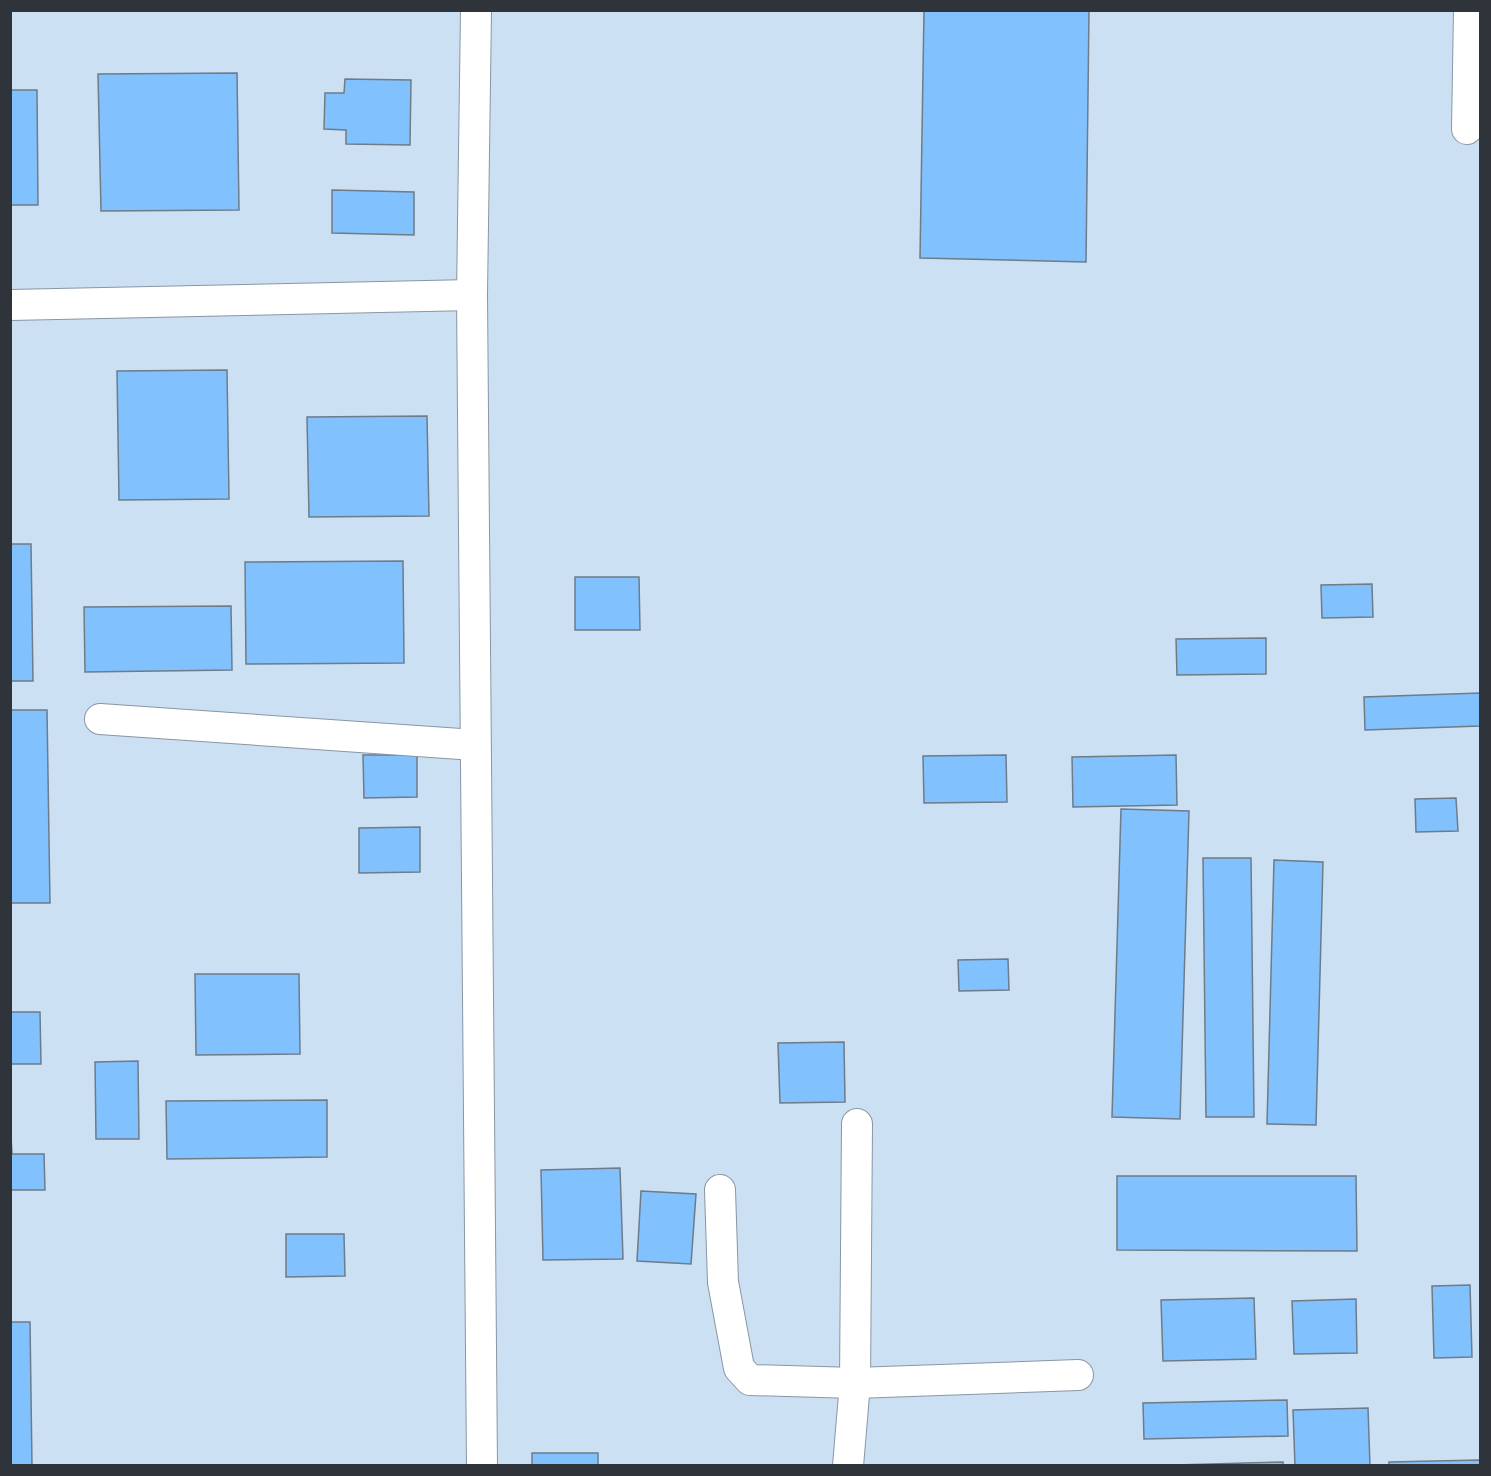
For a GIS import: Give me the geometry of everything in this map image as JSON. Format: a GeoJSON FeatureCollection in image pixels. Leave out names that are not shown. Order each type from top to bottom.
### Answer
{"type":"FeatureCollection","features":[{"type":"Feature","properties":{"kind":"street"},"geometry":{"type":"LineString","coordinates":[[476,10],[472,296],[482,1466]]}},
{"type":"Feature","properties":{"kind":"street"},"geometry":{"type":"LineString","coordinates":[[1467,129],[1468,10]]}},
{"type":"Feature","properties":{"kind":"street"},"geometry":{"type":"LineString","coordinates":[[10,305],[472,296]]}},
{"type":"Feature","properties":{"kind":"street"},"geometry":{"type":"LineString","coordinates":[[100,720],[476,744]]}},
{"type":"Feature","properties":{"kind":"street"},"geometry":{"type":"LineString","coordinates":[[848,1466],[855,1383],[857,1124]]}},
{"type":"Feature","properties":{"kind":"street"},"geometry":{"type":"LineString","coordinates":[[720,1190],[723,1282],[739,1368],[750,1380],[855,1383],[1078,1375]]}},
{"type":"Feature","properties":{"kind":"shaded area"},"geometry":{"type":"Polygon","coordinates":[[[11,11],[1480,11],[1480,1465],[11,1465],[11,11]]]}},
{"type":"Feature","properties":{"kind":"building"},"geometry":{"type":"Polygon","coordinates":[[[924,10],[1089,10],[1086,262],[920,258],[924,10]]]}},
{"type":"Feature","properties":{"kind":"building"},"geometry":{"type":"Polygon","coordinates":[[[237,73],[239,210],[101,211],[98,74],[237,73]]]}},
{"type":"Feature","properties":{"kind":"building"},"geometry":{"type":"Polygon","coordinates":[[[345,79],[411,80],[410,145],[346,144],[346,130],[324,129],[325,93],[344,93],[345,79]]]}},
{"type":"Feature","properties":{"kind":"building"},"geometry":{"type":"Polygon","coordinates":[[[10,90],[37,90],[38,205],[10,205],[10,90]]]}},
{"type":"Feature","properties":{"kind":"building"},"geometry":{"type":"Polygon","coordinates":[[[332,190],[414,192],[414,235],[332,233],[332,190]]]}},
{"type":"Feature","properties":{"kind":"building"},"geometry":{"type":"Polygon","coordinates":[[[227,370],[229,499],[119,500],[117,371],[227,370]]]}},
{"type":"Feature","properties":{"kind":"building"},"geometry":{"type":"Polygon","coordinates":[[[427,416],[429,516],[309,517],[307,417],[427,416]]]}},
{"type":"Feature","properties":{"kind":"building"},"geometry":{"type":"Polygon","coordinates":[[[10,544],[31,544],[33,681],[10,681],[10,544]]]}},
{"type":"Feature","properties":{"kind":"building"},"geometry":{"type":"Polygon","coordinates":[[[403,561],[404,663],[246,664],[245,562],[403,561]]]}},
{"type":"Feature","properties":{"kind":"building"},"geometry":{"type":"Polygon","coordinates":[[[575,577],[639,577],[640,630],[575,630],[575,577]]]}},
{"type":"Feature","properties":{"kind":"building"},"geometry":{"type":"Polygon","coordinates":[[[1372,584],[1373,617],[1322,618],[1321,585],[1372,584]]]}},
{"type":"Feature","properties":{"kind":"building"},"geometry":{"type":"Polygon","coordinates":[[[231,606],[232,670],[85,672],[84,607],[231,606]]]}},
{"type":"Feature","properties":{"kind":"building"},"geometry":{"type":"Polygon","coordinates":[[[1266,638],[1266,674],[1177,675],[1176,639],[1266,638]]]}},
{"type":"Feature","properties":{"kind":"building"},"geometry":{"type":"Polygon","coordinates":[[[1480,693],[1480,726],[1365,730],[1364,697],[1480,693]]]}},
{"type":"Feature","properties":{"kind":"building"},"geometry":{"type":"Polygon","coordinates":[[[10,710],[47,710],[50,903],[10,903],[10,710]]]}},
{"type":"Feature","properties":{"kind":"building"},"geometry":{"type":"Polygon","coordinates":[[[363,755],[417,755],[417,797],[364,798],[363,755]]]}},
{"type":"Feature","properties":{"kind":"building"},"geometry":{"type":"Polygon","coordinates":[[[1006,755],[1007,802],[924,803],[923,756],[1006,755]]]}},
{"type":"Feature","properties":{"kind":"building"},"geometry":{"type":"Polygon","coordinates":[[[1176,755],[1177,805],[1073,807],[1072,757],[1176,755]]]}},
{"type":"Feature","properties":{"kind":"building"},"geometry":{"type":"Polygon","coordinates":[[[1456,798],[1458,831],[1416,832],[1415,799],[1456,798]]]}},
{"type":"Feature","properties":{"kind":"building"},"geometry":{"type":"Polygon","coordinates":[[[1121,809],[1189,811],[1180,1119],[1112,1117],[1121,809]]]}},
{"type":"Feature","properties":{"kind":"building"},"geometry":{"type":"Polygon","coordinates":[[[420,827],[420,872],[359,873],[359,828],[420,827]]]}},
{"type":"Feature","properties":{"kind":"building"},"geometry":{"type":"Polygon","coordinates":[[[1203,858],[1251,858],[1254,1117],[1206,1117],[1203,858]]]}},
{"type":"Feature","properties":{"kind":"building"},"geometry":{"type":"Polygon","coordinates":[[[1274,860],[1323,862],[1316,1125],[1267,1124],[1274,860]]]}},
{"type":"Feature","properties":{"kind":"building"},"geometry":{"type":"Polygon","coordinates":[[[1008,959],[1009,990],[959,991],[958,960],[1008,959]]]}},
{"type":"Feature","properties":{"kind":"building"},"geometry":{"type":"Polygon","coordinates":[[[195,974],[299,974],[300,1054],[196,1055],[195,974]]]}},
{"type":"Feature","properties":{"kind":"building"},"geometry":{"type":"Polygon","coordinates":[[[10,1012],[40,1012],[41,1064],[10,1064],[10,1012]]]}},
{"type":"Feature","properties":{"kind":"building"},"geometry":{"type":"Polygon","coordinates":[[[844,1042],[845,1102],[780,1103],[778,1043],[844,1042]]]}},
{"type":"Feature","properties":{"kind":"building"},"geometry":{"type":"Polygon","coordinates":[[[138,1061],[139,1139],[96,1139],[95,1062],[138,1061]]]}},
{"type":"Feature","properties":{"kind":"building"},"geometry":{"type":"Polygon","coordinates":[[[327,1100],[327,1157],[167,1159],[166,1101],[327,1100]]]}},
{"type":"Feature","properties":{"kind":"building"},"geometry":{"type":"Polygon","coordinates":[[[10,1120],[12,1154],[44,1154],[45,1190],[10,1190],[10,1120]]]}},
{"type":"Feature","properties":{"kind":"building"},"geometry":{"type":"Polygon","coordinates":[[[620,1168],[623,1259],[543,1260],[541,1170],[620,1168]]]}},
{"type":"Feature","properties":{"kind":"building"},"geometry":{"type":"Polygon","coordinates":[[[1117,1176],[1356,1176],[1357,1251],[1117,1250],[1117,1176]]]}},
{"type":"Feature","properties":{"kind":"building"},"geometry":{"type":"Polygon","coordinates":[[[641,1191],[696,1194],[691,1264],[637,1261],[641,1191]]]}},
{"type":"Feature","properties":{"kind":"building"},"geometry":{"type":"Polygon","coordinates":[[[286,1234],[344,1234],[345,1276],[286,1277],[286,1234]]]}},
{"type":"Feature","properties":{"kind":"building"},"geometry":{"type":"Polygon","coordinates":[[[1470,1285],[1472,1357],[1434,1358],[1432,1286],[1470,1285]]]}},
{"type":"Feature","properties":{"kind":"building"},"geometry":{"type":"Polygon","coordinates":[[[1254,1298],[1256,1359],[1163,1361],[1161,1300],[1254,1298]]]}},
{"type":"Feature","properties":{"kind":"building"},"geometry":{"type":"Polygon","coordinates":[[[1356,1299],[1357,1353],[1294,1354],[1292,1301],[1356,1299]]]}},
{"type":"Feature","properties":{"kind":"building"},"geometry":{"type":"Polygon","coordinates":[[[10,1322],[30,1322],[32,1466],[10,1466],[10,1322]]]}},
{"type":"Feature","properties":{"kind":"building"},"geometry":{"type":"Polygon","coordinates":[[[1287,1400],[1288,1436],[1144,1439],[1143,1403],[1287,1400]]]}},
{"type":"Feature","properties":{"kind":"building"},"geometry":{"type":"Polygon","coordinates":[[[1368,1408],[1370,1466],[1295,1466],[1293,1410],[1368,1408]]]}},
{"type":"Feature","properties":{"kind":"building"},"geometry":{"type":"Polygon","coordinates":[[[532,1453],[598,1453],[598,1466],[532,1466],[532,1453]]]}},
{"type":"Feature","properties":{"kind":"building"},"geometry":{"type":"Polygon","coordinates":[[[1480,1460],[1480,1466],[1389,1466],[1389,1462],[1480,1460]]]}},
{"type":"Feature","properties":{"kind":"building"},"geometry":{"type":"Polygon","coordinates":[[[1283,1462],[1283,1466],[1175,1465],[1283,1462]]]}}]}
